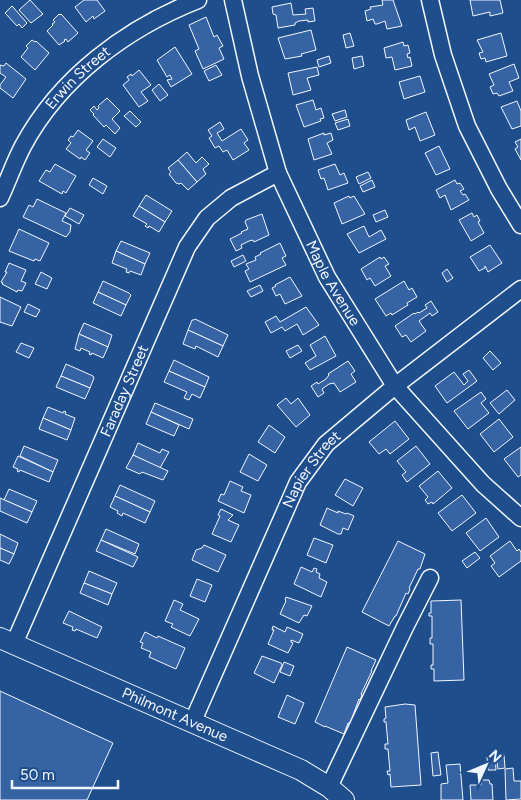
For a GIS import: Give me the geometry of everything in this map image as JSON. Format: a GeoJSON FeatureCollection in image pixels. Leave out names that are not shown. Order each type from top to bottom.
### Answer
{"type":"FeatureCollection","features":[{"type":"Feature","properties":{"kind":"main road","name":"Philmont Avenue"},"geometry":{"type":"LineString","coordinates":[[7,641],[301,770],[337,793]]}},
{"type":"Feature","properties":{"kind":"street","name":"Erwin Street"},"geometry":{"type":"LineString","coordinates":[[0,198],[24,146],[50,105],[84,68],[122,39],[173,10],[198,0]]}},
{"type":"Feature","properties":{"kind":"street","name":"Maple Avenue"},"geometry":{"type":"LineString","coordinates":[[233,0],[250,76],[278,173],[327,277],[396,386],[483,484],[521,518]]}},
{"type":"Feature","properties":{"kind":"street"},"geometry":{"type":"LineString","coordinates":[[430,0],[443,55],[467,126],[499,189],[521,225]]}},
{"type":"Feature","properties":{"kind":"street","name":"Faraday Street"},"geometry":{"type":"LineString","coordinates":[[7,641],[187,247],[207,218],[231,198],[278,173]]}},
{"type":"Feature","properties":{"kind":"street","name":"Napier Street"},"geometry":{"type":"LineString","coordinates":[[193,721],[298,482],[326,444],[396,386],[521,289]]}},
{"type":"Feature","properties":{"kind":"street"},"geometry":{"type":"LineString","coordinates":[[337,793],[405,627],[430,578]]}},
{"type":"Feature","properties":{"kind":"building"},"geometry":{"type":"Polygon","coordinates":[[[30,0],[43,14],[31,23],[19,10],[30,0]]]}},
{"type":"Feature","properties":{"kind":"building"},"geometry":{"type":"Polygon","coordinates":[[[84,0],[97,0],[105,11],[94,19],[93,16],[86,22],[75,7],[84,0]]]}},
{"type":"Feature","properties":{"kind":"building"},"geometry":{"type":"Polygon","coordinates":[[[382,0],[393,0],[402,26],[387,29],[385,21],[375,24],[373,19],[367,21],[365,11],[371,9],[370,7],[383,5],[382,0]]]}},
{"type":"Feature","properties":{"kind":"building"},"geometry":{"type":"Polygon","coordinates":[[[470,0],[500,0],[503,13],[490,16],[490,12],[473,16],[470,0]]]}},
{"type":"Feature","properties":{"kind":"building"},"geometry":{"type":"Polygon","coordinates":[[[291,3],[293,15],[306,14],[305,9],[313,8],[315,21],[299,21],[295,25],[278,28],[276,15],[273,14],[272,7],[291,3]]]}},
{"type":"Feature","properties":{"kind":"building"},"geometry":{"type":"Polygon","coordinates":[[[12,6],[27,23],[22,28],[19,24],[17,26],[5,13],[12,6]]]}},
{"type":"Feature","properties":{"kind":"building"},"geometry":{"type":"Polygon","coordinates":[[[59,14],[78,33],[68,42],[66,39],[59,45],[47,31],[59,14]]]}},
{"type":"Feature","properties":{"kind":"building"},"geometry":{"type":"Polygon","coordinates":[[[206,17],[214,37],[217,35],[223,46],[219,48],[224,59],[203,69],[195,51],[199,49],[189,25],[206,17]]]}},
{"type":"Feature","properties":{"kind":"building"},"geometry":{"type":"Polygon","coordinates":[[[311,30],[316,50],[301,54],[302,56],[285,59],[278,38],[311,30]]]}},
{"type":"Feature","properties":{"kind":"building"},"geometry":{"type":"Polygon","coordinates":[[[350,33],[354,46],[346,48],[343,35],[350,33]]]}},
{"type":"Feature","properties":{"kind":"building"},"geometry":{"type":"Polygon","coordinates":[[[501,33],[507,56],[486,62],[485,58],[481,59],[479,53],[483,52],[477,40],[501,33]]]}},
{"type":"Feature","properties":{"kind":"building"},"geometry":{"type":"Polygon","coordinates":[[[32,40],[36,41],[49,53],[35,70],[21,57],[28,48],[26,46],[32,40]]]}},
{"type":"Feature","properties":{"kind":"building"},"geometry":{"type":"Polygon","coordinates":[[[403,42],[404,46],[408,45],[410,53],[407,54],[408,58],[410,57],[412,66],[395,70],[392,57],[386,58],[384,48],[403,42]]]}},
{"type":"Feature","properties":{"kind":"building"},"geometry":{"type":"Polygon","coordinates":[[[175,47],[192,74],[171,87],[167,80],[172,79],[170,75],[167,77],[157,60],[175,47]]]}},
{"type":"Feature","properties":{"kind":"building"},"geometry":{"type":"Polygon","coordinates":[[[329,56],[331,63],[319,67],[317,60],[329,56]]]}},
{"type":"Feature","properties":{"kind":"building"},"geometry":{"type":"Polygon","coordinates":[[[362,56],[364,66],[354,69],[352,58],[362,56]]]}},
{"type":"Feature","properties":{"kind":"building"},"geometry":{"type":"Polygon","coordinates":[[[6,63],[26,79],[13,98],[0,88],[6,77],[0,73],[0,65],[4,66],[6,63]]]}},
{"type":"Feature","properties":{"kind":"building"},"geometry":{"type":"Polygon","coordinates":[[[514,64],[519,78],[509,82],[513,91],[499,96],[497,93],[493,94],[490,87],[494,85],[489,74],[514,64]]]}},
{"type":"Feature","properties":{"kind":"building"},"geometry":{"type":"Polygon","coordinates":[[[216,65],[222,75],[209,81],[204,71],[216,65]]]}},
{"type":"Feature","properties":{"kind":"building"},"geometry":{"type":"Polygon","coordinates":[[[317,67],[319,75],[307,78],[311,90],[293,95],[288,73],[317,67]]]}},
{"type":"Feature","properties":{"kind":"building"},"geometry":{"type":"Polygon","coordinates":[[[139,70],[151,85],[141,92],[148,101],[139,107],[123,85],[129,80],[127,77],[131,74],[132,76],[139,70]]]}},
{"type":"Feature","properties":{"kind":"building"},"geometry":{"type":"Polygon","coordinates":[[[420,76],[425,92],[404,99],[399,82],[420,76]]]}},
{"type":"Feature","properties":{"kind":"building"},"geometry":{"type":"Polygon","coordinates":[[[159,84],[168,95],[160,101],[152,90],[159,84]]]}},
{"type":"Feature","properties":{"kind":"building"},"geometry":{"type":"Polygon","coordinates":[[[107,98],[120,111],[112,119],[120,128],[115,134],[106,125],[104,127],[90,110],[94,106],[97,110],[98,106],[107,98]]]}},
{"type":"Feature","properties":{"kind":"building"},"geometry":{"type":"Polygon","coordinates":[[[313,100],[316,110],[321,108],[324,118],[320,119],[321,121],[304,127],[296,105],[313,100]]]}},
{"type":"Feature","properties":{"kind":"building"},"geometry":{"type":"Polygon","coordinates":[[[517,101],[521,111],[521,126],[512,129],[501,107],[517,101]]]}},
{"type":"Feature","properties":{"kind":"building"},"geometry":{"type":"Polygon","coordinates":[[[345,110],[347,117],[335,121],[332,114],[345,110]]]}},
{"type":"Feature","properties":{"kind":"building"},"geometry":{"type":"Polygon","coordinates":[[[130,111],[141,122],[136,127],[124,116],[130,111]]]}},
{"type":"Feature","properties":{"kind":"building"},"geometry":{"type":"Polygon","coordinates":[[[426,112],[435,135],[420,141],[415,127],[409,130],[406,120],[426,112]]]}},
{"type":"Feature","properties":{"kind":"building"},"geometry":{"type":"Polygon","coordinates":[[[348,119],[350,126],[338,130],[335,123],[348,119]]]}},
{"type":"Feature","properties":{"kind":"building"},"geometry":{"type":"Polygon","coordinates":[[[220,122],[224,129],[217,133],[222,141],[241,129],[248,140],[244,143],[249,150],[233,160],[227,150],[223,152],[219,146],[215,148],[209,138],[212,136],[208,130],[220,122]]]}},
{"type":"Feature","properties":{"kind":"building"},"geometry":{"type":"Polygon","coordinates":[[[78,130],[93,141],[86,150],[90,153],[85,160],[81,157],[80,159],[66,149],[71,143],[68,140],[78,130]]]}},
{"type":"Feature","properties":{"kind":"building"},"geometry":{"type":"Polygon","coordinates":[[[324,133],[324,135],[331,133],[333,140],[327,143],[332,154],[314,160],[308,139],[324,133]]]}},
{"type":"Feature","properties":{"kind":"building"},"geometry":{"type":"Polygon","coordinates":[[[103,139],[116,148],[110,157],[97,147],[103,139]]]}},
{"type":"Feature","properties":{"kind":"building"},"geometry":{"type":"Polygon","coordinates":[[[521,139],[521,160],[515,149],[518,147],[515,142],[521,139]]]}},
{"type":"Feature","properties":{"kind":"building"},"geometry":{"type":"Polygon","coordinates":[[[439,146],[450,169],[436,175],[425,153],[439,146]]]}},
{"type":"Feature","properties":{"kind":"building"},"geometry":{"type":"Polygon","coordinates":[[[187,152],[196,163],[202,157],[209,164],[203,169],[206,174],[197,182],[178,160],[187,152]]]}},
{"type":"Feature","properties":{"kind":"building"},"geometry":{"type":"Polygon","coordinates":[[[178,160],[197,182],[188,190],[181,183],[176,183],[169,174],[171,172],[168,168],[178,160]]]}},
{"type":"Feature","properties":{"kind":"building"},"geometry":{"type":"Polygon","coordinates":[[[55,164],[76,176],[66,193],[63,191],[62,194],[39,181],[46,170],[50,172],[55,164]]]}},
{"type":"Feature","properties":{"kind":"building"},"geometry":{"type":"Polygon","coordinates":[[[335,164],[340,175],[344,173],[348,183],[328,190],[324,178],[321,179],[318,170],[335,164]]]}},
{"type":"Feature","properties":{"kind":"building"},"geometry":{"type":"Polygon","coordinates":[[[368,172],[371,178],[359,184],[356,177],[368,172]]]}},
{"type":"Feature","properties":{"kind":"building"},"geometry":{"type":"Polygon","coordinates":[[[93,178],[107,186],[103,194],[89,185],[93,178]]]}},
{"type":"Feature","properties":{"kind":"building"},"geometry":{"type":"Polygon","coordinates":[[[372,180],[375,187],[363,192],[360,186],[372,180]]]}},
{"type":"Feature","properties":{"kind":"building"},"geometry":{"type":"Polygon","coordinates":[[[455,180],[457,184],[460,183],[464,189],[460,191],[469,200],[451,210],[445,195],[440,198],[436,190],[455,180]]]}},
{"type":"Feature","properties":{"kind":"building"},"geometry":{"type":"Polygon","coordinates":[[[146,195],[172,211],[165,222],[139,206],[146,195]]]}},
{"type":"Feature","properties":{"kind":"building"},"geometry":{"type":"Polygon","coordinates":[[[349,196],[350,198],[354,196],[365,214],[342,224],[334,203],[349,196]]]}},
{"type":"Feature","properties":{"kind":"building"},"geometry":{"type":"Polygon","coordinates":[[[37,199],[66,213],[62,221],[71,225],[70,232],[66,237],[23,217],[29,205],[33,207],[37,199]]]}},
{"type":"Feature","properties":{"kind":"building"},"geometry":{"type":"Polygon","coordinates":[[[139,206],[165,222],[159,232],[149,226],[148,228],[145,226],[147,224],[133,216],[139,206]]]}},
{"type":"Feature","properties":{"kind":"building"},"geometry":{"type":"Polygon","coordinates":[[[70,208],[84,215],[79,224],[65,216],[70,208]]]}},
{"type":"Feature","properties":{"kind":"building"},"geometry":{"type":"Polygon","coordinates":[[[385,210],[388,217],[376,222],[373,215],[385,210]]]}},
{"type":"Feature","properties":{"kind":"building"},"geometry":{"type":"Polygon","coordinates":[[[472,213],[474,217],[477,215],[480,221],[478,222],[484,233],[471,241],[459,220],[472,213]]]}},
{"type":"Feature","properties":{"kind":"building"},"geometry":{"type":"Polygon","coordinates":[[[262,214],[269,235],[254,242],[253,240],[249,241],[241,245],[242,248],[236,251],[230,239],[248,229],[246,220],[262,214]]]}},
{"type":"Feature","properties":{"kind":"building"},"geometry":{"type":"Polygon","coordinates":[[[364,226],[369,237],[381,230],[386,239],[359,253],[347,234],[364,226]]]}},
{"type":"Feature","properties":{"kind":"building"},"geometry":{"type":"Polygon","coordinates":[[[19,229],[49,243],[40,261],[35,259],[34,261],[9,251],[19,229]]]}},
{"type":"Feature","properties":{"kind":"building"},"geometry":{"type":"Polygon","coordinates":[[[121,241],[150,253],[145,264],[116,251],[121,241]]]}},
{"type":"Feature","properties":{"kind":"building"},"geometry":{"type":"Polygon","coordinates":[[[280,243],[286,256],[282,258],[286,265],[250,282],[245,271],[249,269],[246,264],[256,260],[255,257],[260,253],[280,243]]]}},
{"type":"Feature","properties":{"kind":"building"},"geometry":{"type":"Polygon","coordinates":[[[490,245],[502,263],[488,272],[485,266],[485,268],[479,271],[470,257],[490,245]]]}},
{"type":"Feature","properties":{"kind":"building"},"geometry":{"type":"Polygon","coordinates":[[[116,251],[145,264],[141,275],[130,271],[129,273],[126,272],[127,269],[112,263],[116,251]]]}},
{"type":"Feature","properties":{"kind":"building"},"geometry":{"type":"Polygon","coordinates":[[[243,255],[246,261],[234,267],[231,261],[243,255]]]}},
{"type":"Feature","properties":{"kind":"building"},"geometry":{"type":"Polygon","coordinates":[[[380,257],[381,259],[384,257],[389,264],[385,266],[391,276],[375,286],[370,278],[367,280],[361,269],[380,257]]]}},
{"type":"Feature","properties":{"kind":"building"},"geometry":{"type":"Polygon","coordinates":[[[9,263],[26,270],[21,281],[26,283],[22,291],[18,290],[17,292],[1,282],[7,272],[5,272],[9,263]]]}},
{"type":"Feature","properties":{"kind":"building"},"geometry":{"type":"Polygon","coordinates":[[[447,269],[453,278],[447,282],[442,273],[447,269]]]}},
{"type":"Feature","properties":{"kind":"building"},"geometry":{"type":"Polygon","coordinates":[[[41,272],[52,278],[47,289],[35,284],[41,272]]]}},
{"type":"Feature","properties":{"kind":"building"},"geometry":{"type":"Polygon","coordinates":[[[290,277],[302,296],[285,304],[280,294],[276,296],[272,288],[290,277]]]}},
{"type":"Feature","properties":{"kind":"building"},"geometry":{"type":"Polygon","coordinates":[[[103,281],[131,295],[126,305],[98,292],[103,281]]]}},
{"type":"Feature","properties":{"kind":"building"},"geometry":{"type":"Polygon","coordinates":[[[404,281],[409,290],[412,288],[417,297],[392,315],[391,313],[386,316],[375,299],[404,281]]]}},
{"type":"Feature","properties":{"kind":"building"},"geometry":{"type":"Polygon","coordinates":[[[260,285],[263,291],[251,297],[247,291],[260,285]]]}},
{"type":"Feature","properties":{"kind":"building"},"geometry":{"type":"Polygon","coordinates":[[[98,292],[126,305],[121,316],[93,303],[98,292]]]}},
{"type":"Feature","properties":{"kind":"building"},"geometry":{"type":"Polygon","coordinates":[[[0,297],[21,307],[12,326],[0,322],[0,297]]]}},
{"type":"Feature","properties":{"kind":"building"},"geometry":{"type":"Polygon","coordinates":[[[431,301],[438,312],[432,316],[430,313],[419,321],[426,331],[411,342],[406,335],[402,337],[395,326],[414,313],[419,313],[427,308],[425,305],[431,301]]]}},
{"type":"Feature","properties":{"kind":"building"},"geometry":{"type":"Polygon","coordinates":[[[28,304],[40,310],[36,317],[24,312],[28,304]]]}},
{"type":"Feature","properties":{"kind":"building"},"geometry":{"type":"Polygon","coordinates":[[[306,307],[319,325],[303,335],[297,324],[285,331],[282,327],[271,333],[265,322],[276,316],[280,322],[306,307]]]}},
{"type":"Feature","properties":{"kind":"building"},"geometry":{"type":"Polygon","coordinates":[[[195,319],[228,335],[223,346],[188,330],[192,320],[195,319]]]}},
{"type":"Feature","properties":{"kind":"building"},"geometry":{"type":"Polygon","coordinates":[[[84,323],[112,335],[108,347],[79,334],[84,323]]]}},
{"type":"Feature","properties":{"kind":"building"},"geometry":{"type":"Polygon","coordinates":[[[188,330],[223,346],[218,357],[196,346],[195,349],[183,344],[188,330]]]}},
{"type":"Feature","properties":{"kind":"building"},"geometry":{"type":"Polygon","coordinates":[[[79,334],[108,347],[103,358],[92,353],[91,355],[89,354],[90,352],[81,348],[80,351],[75,349],[79,334]]]}},
{"type":"Feature","properties":{"kind":"building"},"geometry":{"type":"Polygon","coordinates":[[[325,336],[336,356],[310,370],[305,363],[316,356],[310,345],[325,336]]]}},
{"type":"Feature","properties":{"kind":"building"},"geometry":{"type":"Polygon","coordinates":[[[21,343],[34,348],[29,358],[16,352],[21,343]]]}},
{"type":"Feature","properties":{"kind":"building"},"geometry":{"type":"Polygon","coordinates":[[[298,345],[302,351],[290,358],[286,351],[298,345]]]}},
{"type":"Feature","properties":{"kind":"building"},"geometry":{"type":"Polygon","coordinates":[[[490,351],[501,363],[493,370],[483,358],[490,351]]]}},
{"type":"Feature","properties":{"kind":"building"},"geometry":{"type":"Polygon","coordinates":[[[174,360],[209,377],[205,387],[169,371],[174,360]]]}},
{"type":"Feature","properties":{"kind":"building"},"geometry":{"type":"Polygon","coordinates":[[[348,361],[355,371],[351,374],[356,382],[340,392],[334,383],[329,384],[322,389],[324,393],[318,397],[311,386],[326,379],[328,374],[348,361]]]}},
{"type":"Feature","properties":{"kind":"building"},"geometry":{"type":"Polygon","coordinates":[[[66,364],[93,376],[90,388],[61,376],[66,364]]]}},
{"type":"Feature","properties":{"kind":"building"},"geometry":{"type":"Polygon","coordinates":[[[469,370],[477,381],[447,403],[435,386],[454,372],[464,385],[468,381],[463,374],[469,370]]]}},
{"type":"Feature","properties":{"kind":"building"},"geometry":{"type":"Polygon","coordinates":[[[169,371],[205,387],[200,398],[192,394],[189,400],[184,398],[187,392],[164,382],[169,371]]]}},
{"type":"Feature","properties":{"kind":"building"},"geometry":{"type":"Polygon","coordinates":[[[61,376],[90,388],[85,399],[56,387],[61,376]]]}},
{"type":"Feature","properties":{"kind":"building"},"geometry":{"type":"Polygon","coordinates":[[[507,390],[515,400],[499,414],[490,403],[507,390]]]}},
{"type":"Feature","properties":{"kind":"building"},"geometry":{"type":"Polygon","coordinates":[[[481,392],[486,399],[481,403],[489,413],[468,429],[454,411],[481,392]]]}},
{"type":"Feature","properties":{"kind":"building"},"geometry":{"type":"Polygon","coordinates":[[[286,398],[291,404],[298,398],[310,415],[296,427],[277,405],[286,398]]]}},
{"type":"Feature","properties":{"kind":"building"},"geometry":{"type":"Polygon","coordinates":[[[155,403],[193,419],[189,429],[151,412],[155,403]]]}},
{"type":"Feature","properties":{"kind":"building"},"geometry":{"type":"Polygon","coordinates":[[[48,407],[63,413],[64,411],[66,412],[65,414],[75,418],[71,430],[43,418],[48,407]]]}},
{"type":"Feature","properties":{"kind":"building"},"geometry":{"type":"Polygon","coordinates":[[[151,412],[179,425],[174,436],[146,424],[151,412]]]}},
{"type":"Feature","properties":{"kind":"building"},"geometry":{"type":"Polygon","coordinates":[[[43,418],[71,430],[67,440],[39,429],[43,418]]]}},
{"type":"Feature","properties":{"kind":"building"},"geometry":{"type":"Polygon","coordinates":[[[499,419],[513,437],[494,452],[480,434],[499,419]]]}},
{"type":"Feature","properties":{"kind":"building"},"geometry":{"type":"Polygon","coordinates":[[[395,421],[409,439],[390,454],[386,449],[379,454],[369,442],[395,421]]]}},
{"type":"Feature","properties":{"kind":"building"},"geometry":{"type":"Polygon","coordinates":[[[269,425],[285,437],[275,453],[258,442],[269,425]]]}},
{"type":"Feature","properties":{"kind":"building"},"geometry":{"type":"Polygon","coordinates":[[[138,443],[160,453],[162,449],[169,452],[160,468],[133,455],[138,443]]]}},
{"type":"Feature","properties":{"kind":"building"},"geometry":{"type":"Polygon","coordinates":[[[24,446],[58,460],[53,472],[20,456],[24,446]]]}},
{"type":"Feature","properties":{"kind":"building"},"geometry":{"type":"Polygon","coordinates":[[[416,446],[430,464],[407,482],[402,475],[406,472],[397,461],[416,446]]]}},
{"type":"Feature","properties":{"kind":"building"},"geometry":{"type":"Polygon","coordinates":[[[521,447],[521,475],[518,477],[504,459],[521,447]]]}},
{"type":"Feature","properties":{"kind":"building"},"geometry":{"type":"Polygon","coordinates":[[[249,454],[267,465],[258,481],[240,472],[249,454]]]}},
{"type":"Feature","properties":{"kind":"building"},"geometry":{"type":"Polygon","coordinates":[[[133,455],[168,471],[163,480],[126,468],[133,455]]]}},
{"type":"Feature","properties":{"kind":"building"},"geometry":{"type":"Polygon","coordinates":[[[18,456],[53,472],[49,482],[20,470],[19,472],[17,471],[18,469],[13,467],[18,456]]]}},
{"type":"Feature","properties":{"kind":"building"},"geometry":{"type":"Polygon","coordinates":[[[438,471],[452,488],[433,504],[432,502],[428,504],[425,500],[428,497],[419,486],[438,471]]]}},
{"type":"Feature","properties":{"kind":"building"},"geometry":{"type":"Polygon","coordinates":[[[345,479],[363,488],[353,506],[335,495],[345,479]]]}},
{"type":"Feature","properties":{"kind":"building"},"geometry":{"type":"Polygon","coordinates":[[[230,481],[243,487],[241,491],[251,495],[244,513],[218,501],[221,494],[224,495],[230,481]]]}},
{"type":"Feature","properties":{"kind":"building"},"geometry":{"type":"Polygon","coordinates":[[[120,485],[155,501],[150,512],[115,496],[120,485]]]}},
{"type":"Feature","properties":{"kind":"building"},"geometry":{"type":"Polygon","coordinates":[[[9,489],[37,501],[32,512],[4,500],[9,489]]]}},
{"type":"Feature","properties":{"kind":"building"},"geometry":{"type":"Polygon","coordinates":[[[462,495],[476,513],[452,531],[438,513],[462,495]]]}},
{"type":"Feature","properties":{"kind":"building"},"geometry":{"type":"Polygon","coordinates":[[[115,496],[150,512],[145,523],[123,513],[122,516],[117,513],[118,511],[110,507],[115,496]]]}},
{"type":"Feature","properties":{"kind":"building"},"geometry":{"type":"Polygon","coordinates":[[[0,498],[32,512],[27,523],[0,511],[0,498]]]}},
{"type":"Feature","properties":{"kind":"building"},"geometry":{"type":"Polygon","coordinates":[[[327,508],[338,513],[338,511],[354,516],[348,530],[343,528],[341,534],[338,534],[320,525],[327,508]]]}},
{"type":"Feature","properties":{"kind":"building"},"geometry":{"type":"Polygon","coordinates":[[[221,509],[233,515],[228,520],[239,525],[231,542],[212,534],[221,509]]]}},
{"type":"Feature","properties":{"kind":"building"},"geometry":{"type":"Polygon","coordinates":[[[486,518],[499,537],[480,551],[466,533],[486,518]]]}},
{"type":"Feature","properties":{"kind":"building"},"geometry":{"type":"Polygon","coordinates":[[[106,529],[139,544],[135,554],[101,540],[106,529]]]}},
{"type":"Feature","properties":{"kind":"building"},"geometry":{"type":"Polygon","coordinates":[[[0,534],[18,543],[14,554],[0,548],[0,534]]]}},
{"type":"Feature","properties":{"kind":"building"},"geometry":{"type":"Polygon","coordinates":[[[314,538],[333,545],[326,563],[307,555],[314,538]]]}},
{"type":"Feature","properties":{"kind":"building"},"geometry":{"type":"Polygon","coordinates":[[[101,540],[138,557],[133,567],[96,551],[101,540]]]}},
{"type":"Feature","properties":{"kind":"building"},"geometry":{"type":"Polygon","coordinates":[[[398,541],[425,554],[408,594],[406,593],[396,616],[389,626],[362,612],[398,541]]]}},
{"type":"Feature","properties":{"kind":"building"},"geometry":{"type":"Polygon","coordinates":[[[510,541],[517,551],[519,549],[521,552],[521,561],[499,577],[491,566],[495,563],[490,556],[510,541]]]}},
{"type":"Feature","properties":{"kind":"building"},"geometry":{"type":"Polygon","coordinates":[[[204,545],[226,555],[218,572],[192,560],[196,550],[204,545]]]}},
{"type":"Feature","properties":{"kind":"building"},"geometry":{"type":"Polygon","coordinates":[[[0,548],[14,554],[9,564],[0,560],[0,548]]]}},
{"type":"Feature","properties":{"kind":"building"},"geometry":{"type":"Polygon","coordinates":[[[475,552],[480,558],[467,568],[462,561],[475,552]]]}},
{"type":"Feature","properties":{"kind":"building"},"geometry":{"type":"Polygon","coordinates":[[[301,567],[312,572],[314,568],[317,569],[316,572],[320,574],[319,578],[327,582],[321,597],[294,584],[301,567]]]}},
{"type":"Feature","properties":{"kind":"building"},"geometry":{"type":"Polygon","coordinates":[[[89,571],[117,583],[112,594],[84,583],[89,571]]]}},
{"type":"Feature","properties":{"kind":"building"},"geometry":{"type":"Polygon","coordinates":[[[197,579],[212,585],[205,602],[190,596],[197,579]]]}},
{"type":"Feature","properties":{"kind":"building"},"geometry":{"type":"Polygon","coordinates":[[[84,583],[112,594],[108,605],[80,593],[84,583]]]}},
{"type":"Feature","properties":{"kind":"building"},"geometry":{"type":"Polygon","coordinates":[[[286,597],[312,606],[307,616],[304,615],[299,623],[280,614],[286,597]]]}},
{"type":"Feature","properties":{"kind":"building"},"geometry":{"type":"Polygon","coordinates":[[[174,600],[183,604],[180,610],[199,619],[190,636],[171,627],[173,624],[165,621],[174,600]]]}},
{"type":"Feature","properties":{"kind":"building"},"geometry":{"type":"Polygon","coordinates":[[[461,600],[464,680],[434,681],[434,669],[431,669],[431,665],[433,665],[433,644],[430,644],[430,638],[432,638],[432,616],[429,616],[429,613],[431,613],[431,601],[461,600]]]}},
{"type":"Feature","properties":{"kind":"building"},"geometry":{"type":"Polygon","coordinates":[[[69,611],[102,627],[97,638],[76,629],[75,631],[72,630],[73,627],[63,623],[69,611]]]}},
{"type":"Feature","properties":{"kind":"building"},"geometry":{"type":"Polygon","coordinates":[[[273,626],[285,632],[287,627],[303,634],[299,643],[291,640],[293,643],[288,653],[268,644],[274,630],[272,630],[273,626]]]}},
{"type":"Feature","properties":{"kind":"building"},"geometry":{"type":"Polygon","coordinates":[[[145,632],[185,648],[176,669],[149,657],[151,652],[141,648],[143,643],[140,642],[145,632]]]}},
{"type":"Feature","properties":{"kind":"building"},"geometry":{"type":"Polygon","coordinates":[[[347,647],[376,660],[344,734],[315,722],[347,647]]]}},
{"type":"Feature","properties":{"kind":"building"},"geometry":{"type":"Polygon","coordinates":[[[262,656],[282,665],[274,683],[254,673],[262,656]]]}},
{"type":"Feature","properties":{"kind":"building"},"geometry":{"type":"Polygon","coordinates":[[[284,662],[294,666],[290,676],[280,672],[284,662]]]}},
{"type":"Feature","properties":{"kind":"building"},"geometry":{"type":"Polygon","coordinates":[[[0,691],[113,743],[87,800],[0,800],[0,691]]]}},
{"type":"Feature","properties":{"kind":"building"},"geometry":{"type":"Polygon","coordinates":[[[287,695],[304,703],[295,724],[278,717],[287,695]]]}},
{"type":"Feature","properties":{"kind":"building"},"geometry":{"type":"Polygon","coordinates":[[[405,704],[415,705],[421,785],[391,787],[390,774],[388,775],[387,771],[390,771],[388,749],[385,749],[385,744],[388,744],[386,722],[384,722],[386,718],[385,707],[405,704]]]}},
{"type":"Feature","properties":{"kind":"building"},"geometry":{"type":"Polygon","coordinates":[[[438,752],[441,775],[433,776],[431,753],[438,752]]]}},
{"type":"Feature","properties":{"kind":"building"},"geometry":{"type":"Polygon","coordinates":[[[504,755],[505,768],[498,769],[496,756],[504,755]]]}},
{"type":"Feature","properties":{"kind":"building"},"geometry":{"type":"Polygon","coordinates":[[[495,756],[496,770],[488,770],[487,757],[495,756]]]}},
{"type":"Feature","properties":{"kind":"building"},"geometry":{"type":"Polygon","coordinates":[[[460,764],[463,800],[441,800],[441,784],[448,783],[446,765],[460,764]]]}},
{"type":"Feature","properties":{"kind":"building"},"geometry":{"type":"Polygon","coordinates":[[[513,768],[514,781],[521,781],[521,799],[506,800],[505,769],[513,768]]]}},
{"type":"Feature","properties":{"kind":"building"},"geometry":{"type":"Polygon","coordinates":[[[481,780],[489,780],[490,784],[492,784],[493,800],[471,800],[470,785],[481,785],[481,780]]]}}]}
